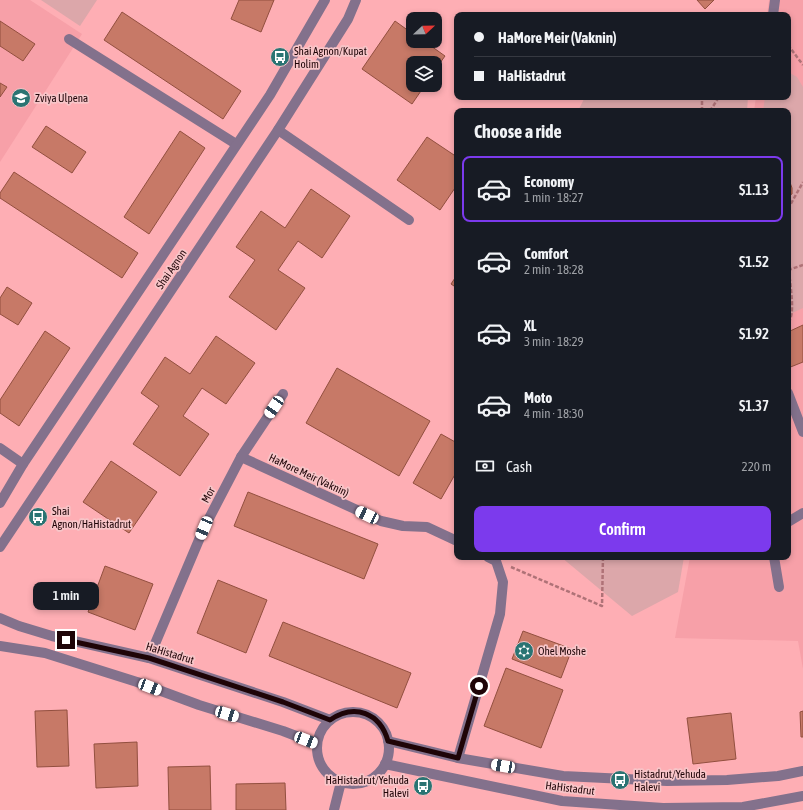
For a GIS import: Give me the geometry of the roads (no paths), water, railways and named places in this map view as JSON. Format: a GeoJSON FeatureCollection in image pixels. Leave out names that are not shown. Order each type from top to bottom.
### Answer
{"type":"FeatureCollection","features":[{"type":"Feature","properties":{"kind":"street","name":"Shai Agnon"},"geometry":{"type":"LineString","coordinates":[[0,503],[23,464],[270,95],[325,0]]}},
{"type":"Feature","properties":{"kind":"street","name":"Shai Agnon"},"geometry":{"type":"LineString","coordinates":[[0,547],[278,130],[348,19],[356,0]]}},
{"type":"Feature","properties":{"kind":"street"},"geometry":{"type":"LineString","coordinates":[[773,12],[774,0]]}},
{"type":"Feature","properties":{"kind":"street"},"geometry":{"type":"LineString","coordinates":[[69,39],[236,144]]}},
{"type":"Feature","properties":{"kind":"street"},"geometry":{"type":"LineString","coordinates":[[278,130],[409,220]]}},
{"type":"Feature","properties":{"kind":"street","name":"Mor"},"geometry":{"type":"LineString","coordinates":[[149,658],[204,528],[241,457],[283,394]]}},
{"type":"Feature","properties":{"kind":"street"},"geometry":{"type":"LineString","coordinates":[[791,401],[803,432]]}},
{"type":"Feature","properties":{"kind":"street"},"geometry":{"type":"LineString","coordinates":[[0,448],[23,464]]}},
{"type":"Feature","properties":{"kind":"street","name":"HaMore Meir (Vaknin)"},"geometry":{"type":"LineString","coordinates":[[241,457],[381,521],[403,526],[427,526],[454,540]]}},
{"type":"Feature","properties":{"kind":"street"},"geometry":{"type":"LineString","coordinates":[[791,520],[803,513]]}},
{"type":"Feature","properties":{"kind":"street"},"geometry":{"type":"LineString","coordinates":[[458,758],[500,614],[503,582],[492,560]]}},
{"type":"Feature","properties":{"kind":"street"},"geometry":{"type":"LineString","coordinates":[[774,560],[779,587]]}},
{"type":"Feature","properties":{"kind":"street","name":"HaHistadrut"},"geometry":{"type":"LineString","coordinates":[[0,618],[19,626],[52,636],[149,658],[283,702],[330,720]]}},
{"type":"Feature","properties":{"kind":"street"},"geometry":{"type":"LineString","coordinates":[[0,646],[45,654],[130,680],[199,705],[283,731],[317,744]]}},
{"type":"Feature","properties":{"kind":"street"},"geometry":{"type":"LineString","coordinates":[[347,712],[356,712],[374,718],[380,724],[386,732],[389,753],[385,764],[379,772],[367,781],[352,784],[341,782],[331,776],[323,767],[318,756],[317,744],[324,727],[330,720],[347,712]]}},
{"type":"Feature","properties":{"kind":"street","name":"HaHistadrut"},"geometry":{"type":"LineString","coordinates":[[388,741],[458,758],[563,776],[667,782],[727,780],[778,776],[803,771]]}},
{"type":"Feature","properties":{"kind":"street","name":"HaHistadrut"},"geometry":{"type":"LineString","coordinates":[[385,764],[562,806],[663,808],[743,807],[803,796]]}},
{"type":"Feature","properties":{"kind":"street"},"geometry":{"type":"LineString","coordinates":[[334,810],[341,782]]}},
{"type":"Feature","properties":{"kind":"place","name":"Shai Agnon/Kupat Holim"},"geometry":{"type":"Point","coordinates":[280,57]}},
{"type":"Feature","properties":{"kind":"place","name":"Zviya Ulpena"},"geometry":{"type":"Point","coordinates":[21,98]}},
{"type":"Feature","properties":{"kind":"place","name":"Shai Agnon/HaHistadrut"},"geometry":{"type":"Point","coordinates":[38,517]}},
{"type":"Feature","properties":{"kind":"place","name":"Ohel Moshe"},"geometry":{"type":"Point","coordinates":[524,651]}},
{"type":"Feature","properties":{"kind":"place","name":"Histadrut/Yehuda Halevi"},"geometry":{"type":"Point","coordinates":[620,780]}},
{"type":"Feature","properties":{"kind":"place","name":"HaHistadrut/Yehuda Halevi"},"geometry":{"type":"Point","coordinates":[423,786]}}]}
